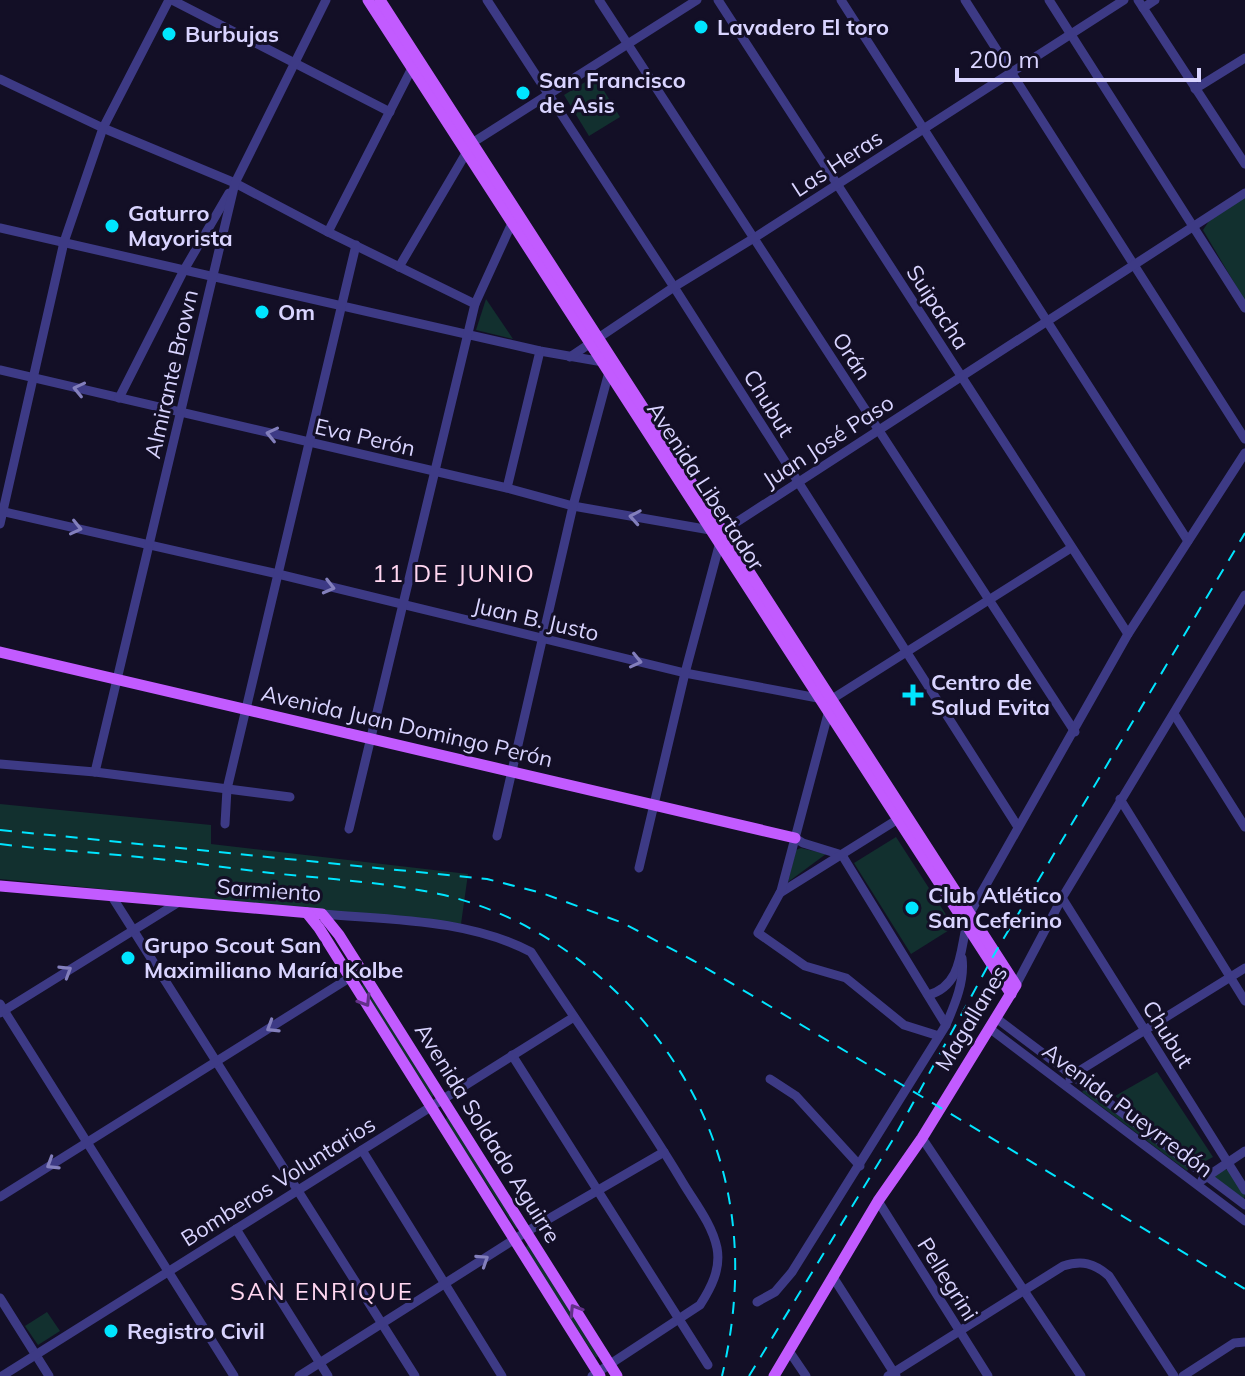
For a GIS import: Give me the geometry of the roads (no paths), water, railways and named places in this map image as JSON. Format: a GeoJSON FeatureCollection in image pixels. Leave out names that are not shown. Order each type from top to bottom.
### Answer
{"type":"FeatureCollection","features":[{"type":"Feature","properties":{"kind":"main road","name":"Avenida Libertador"},"geometry":{"type":"LineString","coordinates":[[368,0],[469,147],[1014,989]]}},
{"type":"Feature","properties":{"kind":"main road","name":"Avenida Libertador"},"geometry":{"type":"LineString","coordinates":[[380,0],[512,223],[595,341],[606,367],[718,535]]}},
{"type":"Feature","properties":{"kind":"main road","name":"Avenida Juan Domingo Perón"},"geometry":{"type":"LineString","coordinates":[[0,652],[116,682]]}},
{"type":"Feature","properties":{"kind":"main road","name":"Avenida Juan Domingo Perón"},"geometry":{"type":"LineString","coordinates":[[0,658],[116,682],[797,842]]}},
{"type":"Feature","properties":{"kind":"main road","name":"Sarmiento"},"geometry":{"type":"LineString","coordinates":[[0,886],[322,914]]}},
{"type":"Feature","properties":{"kind":"main road","name":"Avenida Soldado Aguirre"},"geometry":{"type":"LineString","coordinates":[[307,913],[431,1106],[597,1375]]}},
{"type":"Feature","properties":{"kind":"main road","name":"Avenida Soldado Aguirre"},"geometry":{"type":"LineString","coordinates":[[322,914],[331,922],[362,970],[617,1376]]}},
{"type":"Feature","properties":{"kind":"main road","name":"Magallanes"},"geometry":{"type":"LineString","coordinates":[[774,1376],[878,1201],[922,1138],[1014,989]]}},
{"type":"Feature","properties":{"kind":"street"},"geometry":{"type":"LineString","coordinates":[[0,524],[64,242],[103,128],[171,0],[390,112]]}},
{"type":"Feature","properties":{"kind":"street","name":"Almirante Brown"},"geometry":{"type":"LineString","coordinates":[[95,772],[235,183],[326,0]]}},
{"type":"Feature","properties":{"kind":"street","name":"Chubut"},"geometry":{"type":"LineString","coordinates":[[487,0],[1018,827]]}},
{"type":"Feature","properties":{"kind":"street","name":"Orán"},"geometry":{"type":"LineString","coordinates":[[599,0],[1075,732]]}},
{"type":"Feature","properties":{"kind":"street"},"geometry":{"type":"LineString","coordinates":[[399,267],[469,147],[697,0]]}},
{"type":"Feature","properties":{"kind":"street","name":"Suipacha"},"geometry":{"type":"LineString","coordinates":[[718,0],[1128,634]]}},
{"type":"Feature","properties":{"kind":"street"},"geometry":{"type":"LineString","coordinates":[[841,0],[1188,541]]}},
{"type":"Feature","properties":{"kind":"street"},"geometry":{"type":"LineString","coordinates":[[965,0],[1245,439]]}},
{"type":"Feature","properties":{"kind":"street"},"geometry":{"type":"LineString","coordinates":[[1049,0],[1245,308]]}},
{"type":"Feature","properties":{"kind":"street","name":"Las Heras"},"geometry":{"type":"LineString","coordinates":[[570,357],[674,287],[1124,0]]}},
{"type":"Feature","properties":{"kind":"street"},"geometry":{"type":"LineString","coordinates":[[1155,0],[1140,4],[1245,164]]}},
{"type":"Feature","properties":{"kind":"street"},"geometry":{"type":"LineString","coordinates":[[1195,89],[1245,59]]}},
{"type":"Feature","properties":{"kind":"street"},"geometry":{"type":"LineString","coordinates":[[328,232],[412,68]]}},
{"type":"Feature","properties":{"kind":"street"},"geometry":{"type":"LineString","coordinates":[[0,79],[103,128],[235,183],[475,304]]}},
{"type":"Feature","properties":{"kind":"street"},"geometry":{"type":"LineString","coordinates":[[119,398],[184,270],[235,183]]}},
{"type":"Feature","properties":{"kind":"street","name":"Juan José Paso"},"geometry":{"type":"LineString","coordinates":[[718,535],[1245,193]]}},
{"type":"Feature","properties":{"kind":"street"},"geometry":{"type":"LineString","coordinates":[[349,829],[475,304],[512,223]]}},
{"type":"Feature","properties":{"kind":"street"},"geometry":{"type":"LineString","coordinates":[[0,228],[606,367],[497,836]]}},
{"type":"Feature","properties":{"kind":"street"},"geometry":{"type":"LineString","coordinates":[[225,824],[227,789],[310,442],[339,305],[356,245]]}},
{"type":"Feature","properties":{"kind":"street"},"geometry":{"type":"LineString","coordinates":[[507,488],[540,351]]}},
{"type":"Feature","properties":{"kind":"street","name":"Eva Perón"},"geometry":{"type":"LineString","coordinates":[[0,370],[573,506],[718,535]]}},
{"type":"Feature","properties":{"kind":"street"},"geometry":{"type":"LineString","coordinates":[[757,1302],[775,1292],[792,1272],[946,1025],[964,972],[962,958],[968,918],[1128,634],[1245,453]]}},
{"type":"Feature","properties":{"kind":"street","name":"Juan B. Justo"},"geometry":{"type":"LineString","coordinates":[[1,511],[278,574],[685,673],[827,703]]}},
{"type":"Feature","properties":{"kind":"street"},"geometry":{"type":"LineString","coordinates":[[639,868],[718,535]]}},
{"type":"Feature","properties":{"kind":"street"},"geometry":{"type":"LineString","coordinates":[[939,1036],[904,1025],[846,978],[805,966],[758,933],[779,894],[797,842],[827,703],[1071,548]]}},
{"type":"Feature","properties":{"kind":"street","name":"Magallanes"},"geometry":{"type":"LineString","coordinates":[[1014,989],[1062,898],[1120,799],[1245,595]]}},
{"type":"Feature","properties":{"kind":"street"},"geometry":{"type":"LineString","coordinates":[[1174,714],[1245,827]]}},
{"type":"Feature","properties":{"kind":"street"},"geometry":{"type":"LineString","coordinates":[[0,764],[95,772],[290,797]]}},
{"type":"Feature","properties":{"kind":"street"},"geometry":{"type":"LineString","coordinates":[[1120,799],[1245,1001]]}},
{"type":"Feature","properties":{"kind":"street"},"geometry":{"type":"LineString","coordinates":[[779,894],[902,817]]}},
{"type":"Feature","properties":{"kind":"street","name":"Avenida Juan Domingo Perón"},"geometry":{"type":"LineString","coordinates":[[797,842],[842,855]]}},
{"type":"Feature","properties":{"kind":"street"},"geometry":{"type":"LineString","coordinates":[[842,855],[946,1025]]}},
{"type":"Feature","properties":{"kind":"street"},"geometry":{"type":"LineString","coordinates":[[111,895],[415,1376]]}},
{"type":"Feature","properties":{"kind":"street","name":"Chubut"},"geometry":{"type":"LineString","coordinates":[[1062,898],[1245,1190]]}},
{"type":"Feature","properties":{"kind":"street"},"geometry":{"type":"LineString","coordinates":[[179,902],[1,1010],[234,1376]]}},
{"type":"Feature","properties":{"kind":"street","name":"Sarmiento"},"geometry":{"type":"LineString","coordinates":[[322,914],[459,927],[508,940],[531,952],[574,1017]]}},
{"type":"Feature","properties":{"kind":"street"},"geometry":{"type":"LineString","coordinates":[[928,995],[939,992],[950,981],[962,958]]}},
{"type":"Feature","properties":{"kind":"street"},"geometry":{"type":"LineString","coordinates":[[1065,1085],[1072,1075],[1245,968]]}},
{"type":"Feature","properties":{"kind":"street"},"geometry":{"type":"LineString","coordinates":[[0,1197],[362,970]]}},
{"type":"Feature","properties":{"kind":"street"},"geometry":{"type":"LineString","coordinates":[[574,1017],[664,1152],[712,1232],[717,1250],[717,1267],[700,1305],[597,1375]]}},
{"type":"Feature","properties":{"kind":"street","name":"Bomberos Voluntarios"},"geometry":{"type":"LineString","coordinates":[[2,1376],[574,1017]]}},
{"type":"Feature","properties":{"kind":"street","name":"Avenida Pueyrredón"},"geometry":{"type":"LineString","coordinates":[[992,1023],[1072,1075],[1245,1205]]}},
{"type":"Feature","properties":{"kind":"street","name":"Avenida Pueyrredón"},"geometry":{"type":"LineString","coordinates":[[992,1023],[1065,1085],[1245,1221]]}},
{"type":"Feature","properties":{"kind":"street"},"geometry":{"type":"LineString","coordinates":[[512,1055],[708,1365]]}},
{"type":"Feature","properties":{"kind":"street"},"geometry":{"type":"LineString","coordinates":[[770,1079],[796,1096],[860,1166]]}},
{"type":"Feature","properties":{"kind":"street"},"geometry":{"type":"LineString","coordinates":[[922,1138],[1081,1376]]}},
{"type":"Feature","properties":{"kind":"street"},"geometry":{"type":"LineString","coordinates":[[362,1150],[502,1376]]}},
{"type":"Feature","properties":{"kind":"street"},"geometry":{"type":"LineString","coordinates":[[1197,1185],[1205,1176],[1245,1151]]}},
{"type":"Feature","properties":{"kind":"street"},"geometry":{"type":"LineString","coordinates":[[299,1376],[526,1232],[664,1152]]}},
{"type":"Feature","properties":{"kind":"street","name":"Pellegrini"},"geometry":{"type":"LineString","coordinates":[[878,1201],[988,1376]]}},
{"type":"Feature","properties":{"kind":"street"},"geometry":{"type":"LineString","coordinates":[[236,1229],[328,1376]]}},
{"type":"Feature","properties":{"kind":"street"},"geometry":{"type":"LineString","coordinates":[[833,1277],[893,1375],[1063,1266],[1087,1262],[1098,1266],[1109,1276],[1174,1376]]}},
{"type":"Feature","properties":{"kind":"street"},"geometry":{"type":"LineString","coordinates":[[0,1298],[49,1376]]}},
{"type":"Feature","properties":{"kind":"street"},"geometry":{"type":"LineString","coordinates":[[1183,1376],[1234,1343],[1245,1342]]}},
{"type":"Feature","properties":{"kind":"street"},"geometry":{"type":"LineString","coordinates":[[789,1351],[806,1376]]}},
{"type":"Feature","properties":{"kind":"railway"},"geometry":{"type":"LineString","coordinates":[[749,1376],[895,1136],[995,953],[1245,533]]}},
{"type":"Feature","properties":{"kind":"railway"},"geometry":{"type":"LineString","coordinates":[[0,830],[487,879],[542,893],[623,923],[694,961],[1245,1289]]}},
{"type":"Feature","properties":{"kind":"railway"},"geometry":{"type":"LineString","coordinates":[[0,844],[355,881],[439,894],[515,920],[583,963],[641,1018],[666,1050],[687,1083],[718,1153],[733,1226],[735,1263],[730,1338],[722,1376]]}},
{"type":"Feature","properties":{"kind":"place","name":"Lavadero El toro"},"geometry":{"type":"Point","coordinates":[701,27]}},
{"type":"Feature","properties":{"kind":"place","name":"Burbujas"},"geometry":{"type":"Point","coordinates":[169,34]}},
{"type":"Feature","properties":{"kind":"place","name":"San Francisco de Asis"},"geometry":{"type":"Point","coordinates":[523,93]}},
{"type":"Feature","properties":{"kind":"place","name":"Gaturro Mayorista"},"geometry":{"type":"Point","coordinates":[112,226]}},
{"type":"Feature","properties":{"kind":"place","name":"Om"},"geometry":{"type":"Point","coordinates":[262,312]}},
{"type":"Feature","properties":{"kind":"place","name":"Centro de Salud Evita"},"geometry":{"type":"Point","coordinates":[913,695]}},
{"type":"Feature","properties":{"kind":"place","name":"Club Atlético San Ceferino"},"geometry":{"type":"Point","coordinates":[912,908]}},
{"type":"Feature","properties":{"kind":"place","name":"Grupo Scout San Maximiliano María Kolbe"},"geometry":{"type":"Point","coordinates":[128,958]}},
{"type":"Feature","properties":{"kind":"place","name":"Registro Civil"},"geometry":{"type":"Point","coordinates":[111,1331]}},
{"type":"Feature","properties":{"kind":"district","name":"11 DE JUNIO"},"geometry":{"type":"Point","coordinates":[454,573]}},
{"type":"Feature","properties":{"kind":"district","name":"SAN ENRIQUE"},"geometry":{"type":"Point","coordinates":[322,1291]}}]}
